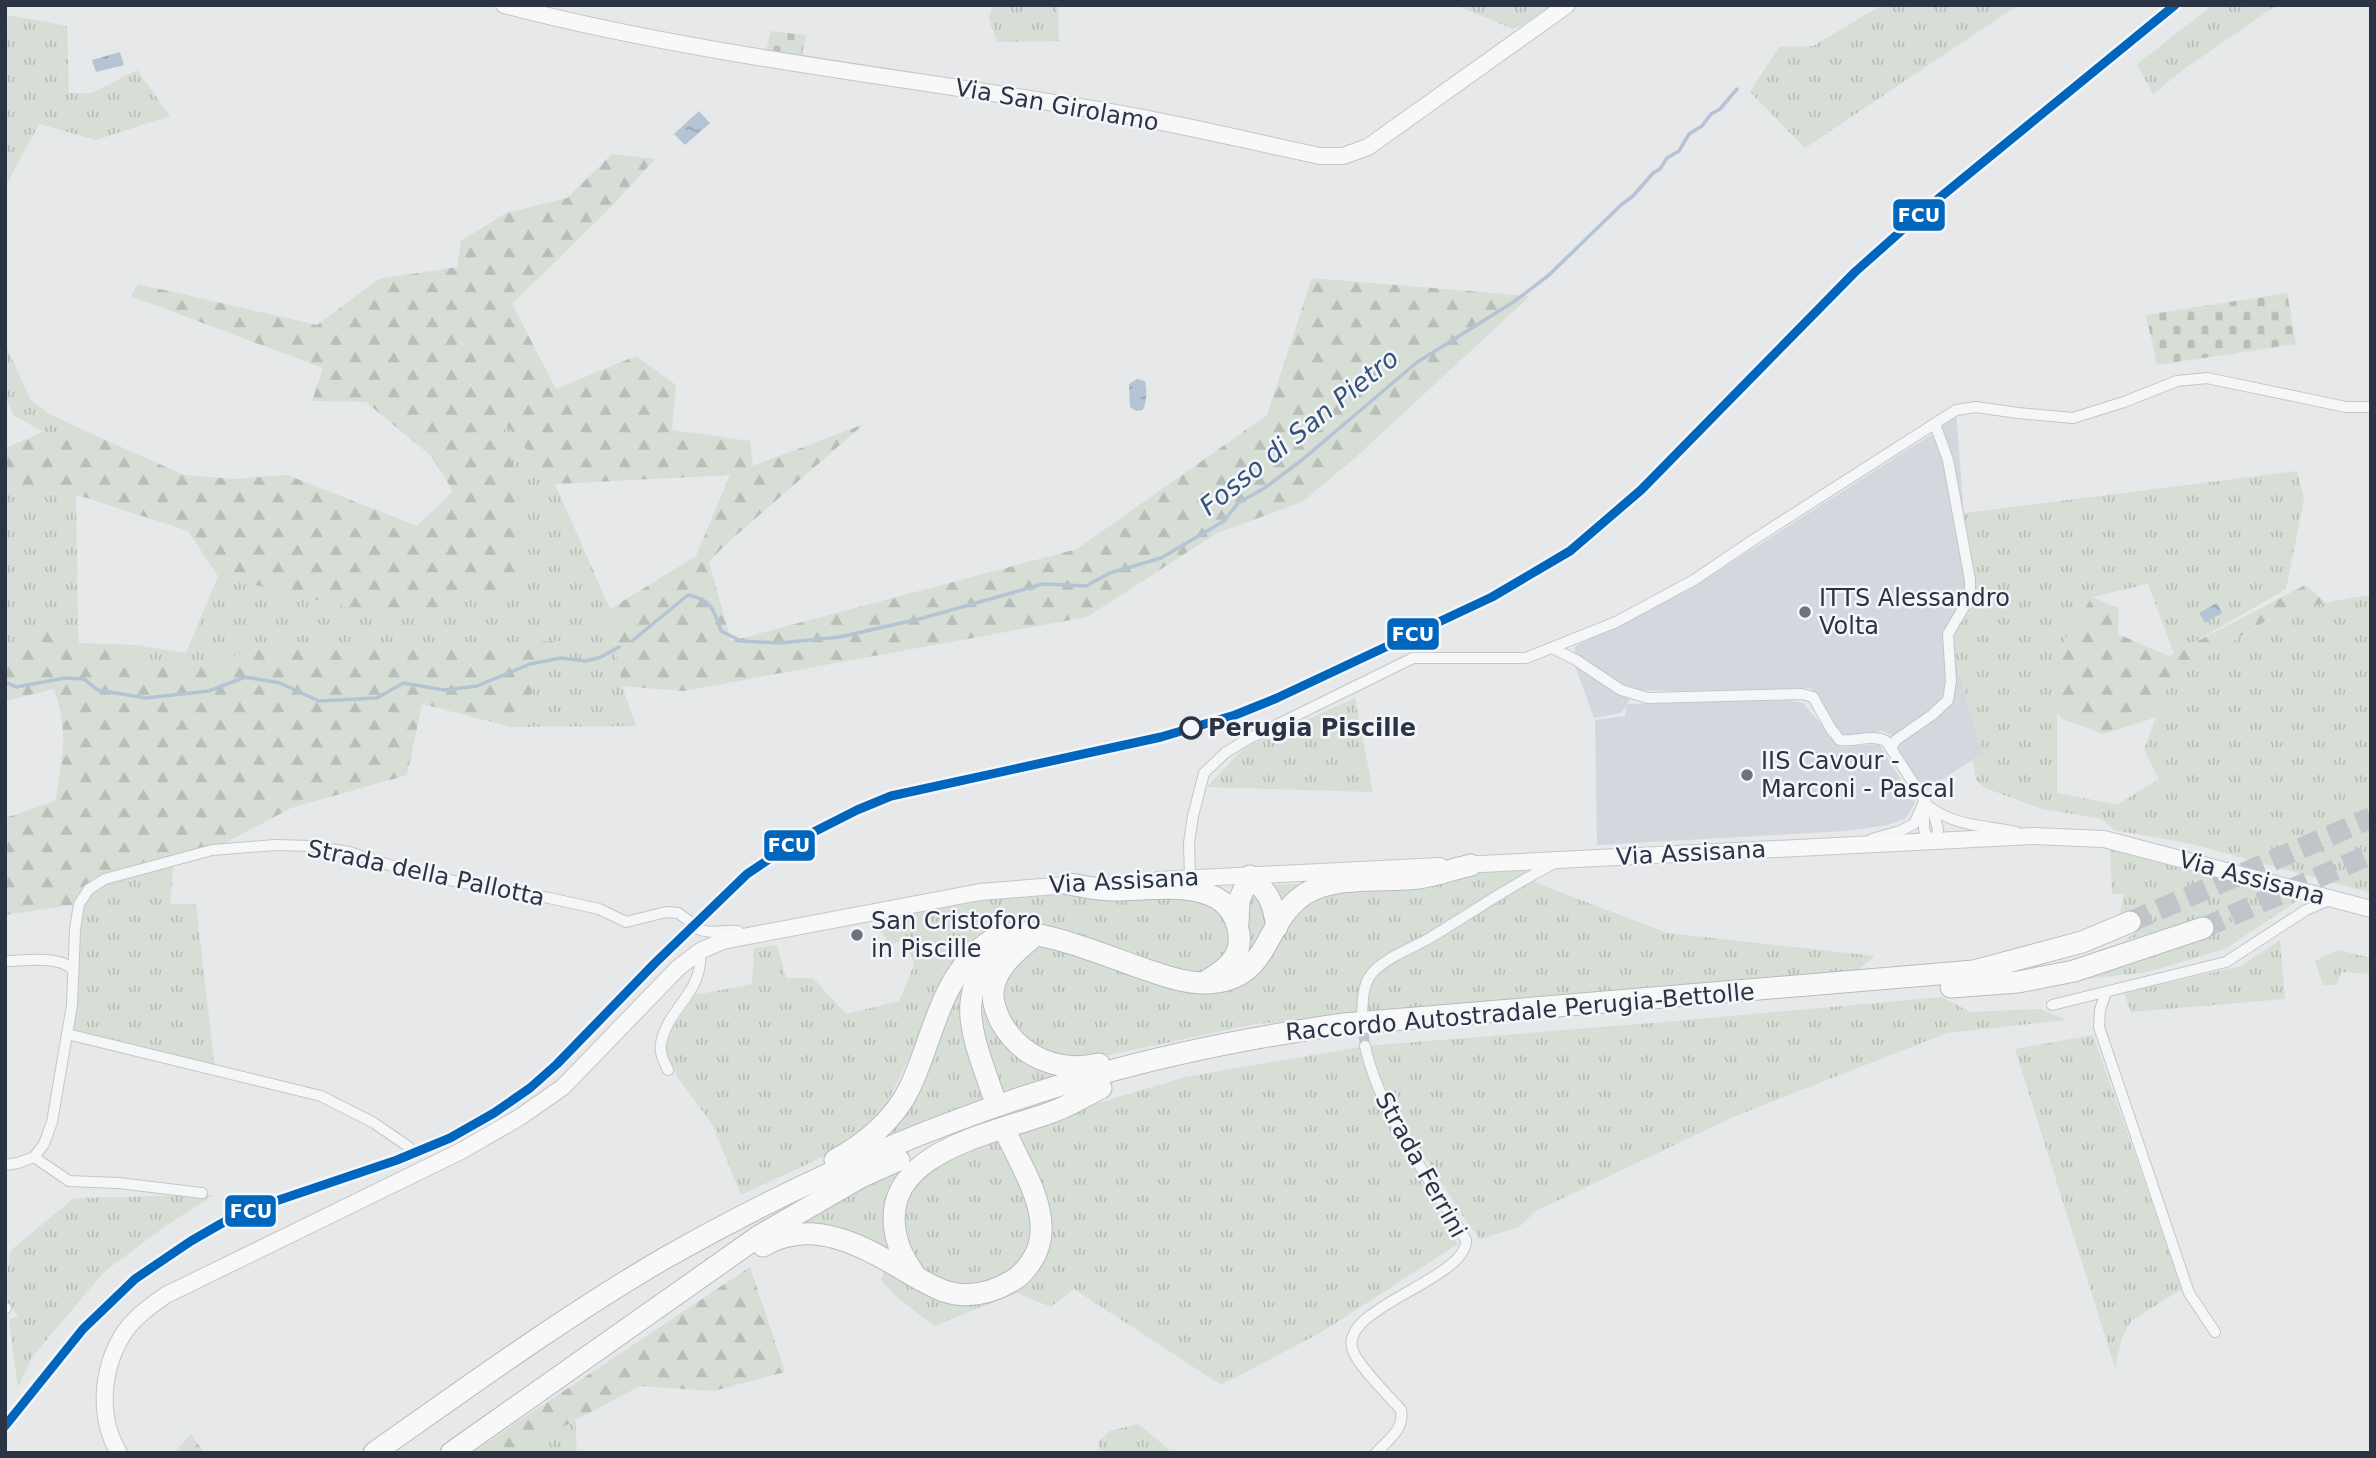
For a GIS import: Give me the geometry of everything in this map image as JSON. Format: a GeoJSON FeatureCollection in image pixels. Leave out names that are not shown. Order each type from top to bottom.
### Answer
{"type":"FeatureCollection","features":[{"type":"Feature","properties":{"kind":"highway"},"geometry":{"type":"LineString","coordinates":[[667,1258],[716,1223],[853,1150],[878,1130],[909,1089],[927,1046],[939,1007],[956,976],[984,945],[1004,935],[1026,933],[1181,981],[1223,981],[1244,973],[1257,961],[1288,906],[1311,889],[1329,884],[1420,877],[1471,865]]}},
{"type":"Feature","properties":{"kind":"highway"},"geometry":{"type":"LineString","coordinates":[[1203,983],[1223,971],[1238,952],[1239,900],[1250,876],[1266,890],[1274,904],[1277,927]]}},
{"type":"Feature","properties":{"kind":"highway"},"geometry":{"type":"LineString","coordinates":[[1069,884],[1109,890],[1200,890],[1214,896],[1228,907],[1238,923]]}},
{"type":"Feature","properties":{"kind":"highway","name":"Raccordo Autostradale Perugia-Bettolle"},"geometry":{"type":"LineString","coordinates":[[374,1453],[531,1342],[667,1258],[791,1193],[858,1162],[1025,1096],[1185,1052],[1344,1024],[1587,1010],[1823,990],[1974,971],[2070,946],[2130,922]]}},
{"type":"Feature","properties":{"kind":"highway"},"geometry":{"type":"LineString","coordinates":[[1823,990],[2018,982],[2074,971],[2203,928]]}},
{"type":"Feature","properties":{"kind":"highway"},"geometry":{"type":"LineString","coordinates":[[1039,938],[1015,951],[1002,969],[993,989],[993,1003],[996,1013],[1016,1044],[1045,1060],[1084,1067],[1238,1033],[1284,1033]]}},
{"type":"Feature","properties":{"kind":"highway"},"geometry":{"type":"LineString","coordinates":[[993,1095],[972,1031],[969,1015],[972,992],[985,966],[997,954],[1013,944],[1039,938]]}},
{"type":"Feature","properties":{"kind":"highway"},"geometry":{"type":"LineString","coordinates":[[451,1453],[759,1236],[861,1177],[927,1147],[1024,1111],[1101,1088],[1251,1052],[1345,1038],[1587,1010]]}},
{"type":"Feature","properties":{"kind":"highway"},"geometry":{"type":"LineString","coordinates":[[915,1276],[899,1248],[895,1229],[895,1207],[903,1186],[916,1168],[947,1149],[1054,1111],[1101,1088]]}},
{"type":"Feature","properties":{"kind":"highway"},"geometry":{"type":"LineString","coordinates":[[555,1379],[596,1359],[714,1276],[772,1241],[790,1235],[832,1235],[854,1242],[933,1287],[955,1294],[997,1290],[1020,1276],[1035,1255],[1043,1230],[1039,1207],[1008,1137]]}},
{"type":"Feature","properties":{"kind":"main road","name":"Via San Girolamo"},"geometry":{"type":"LineString","coordinates":[[504,5],[584,26],[1096,109],[1320,156],[1343,156],[1368,147],[1567,5]]}},
{"type":"Feature","properties":{"kind":"main road","name":"Via Assisana"},"geometry":{"type":"LineString","coordinates":[[119,1453],[106,1420],[104,1386],[110,1362],[122,1335],[144,1311],[166,1295],[417,1165],[461,1151],[520,1117],[563,1087],[678,968],[700,951],[723,941],[980,892],[1069,884],[2033,836],[2104,839],[2371,909]]}},
{"type":"Feature","properties":{"kind":"street"},"geometry":{"type":"LineString","coordinates":[[1190,878],[1189,844],[1204,773],[1225,752],[1268,728],[1413,658],[1526,658],[1616,622],[1694,580],[1956,410],[1976,407],[2018,414],[2073,418],[2177,381],[2207,378],[2346,407],[2371,407]]}},
{"type":"Feature","properties":{"kind":"street"},"geometry":{"type":"LineString","coordinates":[[1891,748],[1896,740],[1932,715],[1948,700],[1951,681],[1948,634],[1970,597],[1966,557],[1948,460],[1935,424]]}},
{"type":"Feature","properties":{"kind":"street"},"geometry":{"type":"LineString","coordinates":[[1552,648],[1576,660],[1620,690],[1648,698],[1793,695],[1813,697],[1840,740],[1877,736],[1886,740],[1937,822],[1937,837],[1932,843]]}},
{"type":"Feature","properties":{"kind":"street"},"geometry":{"type":"LineString","coordinates":[[1924,802],[1943,816],[1966,824],[2033,836]]}},
{"type":"Feature","properties":{"kind":"street"},"geometry":{"type":"LineString","coordinates":[[1832,847],[1900,831],[1914,824],[1924,802]]}},
{"type":"Feature","properties":{"kind":"street","name":"Strada della Pallotta"},"geometry":{"type":"LineString","coordinates":[[34,1157],[44,1144],[52,1122],[72,1005],[72,970],[79,904],[89,889],[105,878],[212,850],[275,845],[311,846],[349,852],[399,868],[599,909],[626,922],[666,912],[678,913],[710,934],[726,929],[738,931],[743,937]]}},
{"type":"Feature","properties":{"kind":"street"},"geometry":{"type":"LineString","coordinates":[[1362,1016],[1363,989],[1373,972],[1385,962],[1464,918],[1531,875],[1563,859]]}},
{"type":"Feature","properties":{"kind":"street"},"geometry":{"type":"LineString","coordinates":[[2052,1005],[2226,962],[2306,910],[2332,899]]}},
{"type":"Feature","properties":{"kind":"street"},"geometry":{"type":"LineString","coordinates":[[668,1070],[662,1056],[661,1044],[670,1023],[698,981],[700,951]]}},
{"type":"Feature","properties":{"kind":"street"},"geometry":{"type":"LineString","coordinates":[[5,961],[56,961],[66,963],[72,970]]}},
{"type":"Feature","properties":{"kind":"street"},"geometry":{"type":"LineString","coordinates":[[2106,992],[2100,1010],[2099,1027],[2189,1293],[2215,1332]]}},
{"type":"Feature","properties":{"kind":"street"},"geometry":{"type":"LineString","coordinates":[[67,1034],[321,1096],[374,1123],[409,1147]]}},
{"type":"Feature","properties":{"kind":"street","name":"Strada Ferrini"},"geometry":{"type":"LineString","coordinates":[[1365,1046],[1372,1075],[1392,1118],[1466,1240],[1466,1247],[1454,1263],[1368,1317],[1354,1330],[1351,1338],[1353,1351],[1401,1410],[1403,1418],[1400,1427],[1376,1453]]}},
{"type":"Feature","properties":{"kind":"street"},"geometry":{"type":"LineString","coordinates":[[5,1165],[34,1157],[69,1181],[118,1183],[202,1194]]}},
{"type":"Feature","properties":{"kind":"shaded area","name":"ITTS Alessandro Volta"},"geometry":{"type":"Polygon","coordinates":[[[1956,410],[1970,597],[1948,635],[1983,753],[1923,792],[1891,735],[1883,731],[1848,736],[1840,734],[1810,688],[1635,690],[1627,704],[1786,700],[1803,703],[1840,747],[1879,744],[1915,803],[1906,818],[1888,825],[1846,831],[1597,845],[1595,720],[1625,716],[1627,705],[1621,713],[1594,718],[1575,666],[1575,646],[1687,591],[1937,431],[1956,410]]]}},
{"type":"Feature","properties":{"kind":"green space"},"geometry":{"type":"Polygon","coordinates":[[[993,5],[1058,5],[1059,41],[997,42],[989,18],[993,5]]]}},
{"type":"Feature","properties":{"kind":"green space"},"geometry":{"type":"Polygon","coordinates":[[[1455,5],[1567,5],[1513,29],[1455,5]]]}},
{"type":"Feature","properties":{"kind":"green space"},"geometry":{"type":"Polygon","coordinates":[[[1882,5],[2018,5],[1805,148],[1750,92],[1779,47],[1813,46],[1882,5]]]}},
{"type":"Feature","properties":{"kind":"green space"},"geometry":{"type":"Polygon","coordinates":[[[2213,5],[2277,5],[2187,67],[2153,94],[2137,64],[2213,5]]]}},
{"type":"Feature","properties":{"kind":"green space"},"geometry":{"type":"Polygon","coordinates":[[[8,15],[67,26],[69,93],[92,93],[137,70],[170,116],[96,140],[39,124],[5,187],[5,64],[8,15]]]}},
{"type":"Feature","properties":{"kind":"green space"},"geometry":{"type":"Polygon","coordinates":[[[771,31],[806,35],[801,60],[766,51],[771,31]]]}},
{"type":"Feature","properties":{"kind":"green space"},"geometry":{"type":"Polygon","coordinates":[[[612,154],[655,159],[608,210],[512,304],[556,389],[636,356],[676,385],[672,430],[750,441],[753,466],[864,424],[726,544],[709,562],[731,641],[1077,549],[1267,415],[1312,278],[1530,296],[1356,457],[1302,502],[1217,533],[1087,617],[683,691],[622,686],[610,609],[696,556],[730,475],[555,484],[504,422],[518,494],[519,582],[435,608],[384,616],[218,576],[188,531],[84,497],[23,489],[5,490],[5,448],[43,432],[56,439],[92,434],[184,475],[234,479],[287,475],[417,526],[453,491],[431,456],[366,402],[312,401],[323,368],[131,296],[138,284],[317,325],[379,279],[457,267],[461,241],[506,213],[567,198],[612,154]]]}},
{"type":"Feature","properties":{"kind":"green space"},"geometry":{"type":"Polygon","coordinates":[[[2287,293],[2296,344],[2157,365],[2146,315],[2287,293]]]}},
{"type":"Feature","properties":{"kind":"green space"},"geometry":{"type":"Polygon","coordinates":[[[5,343],[30,399],[49,414],[92,434],[56,439],[13,415],[5,394],[5,343]]]}},
{"type":"Feature","properties":{"kind":"green space"},"geometry":{"type":"Polygon","coordinates":[[[503,420],[555,484],[610,609],[622,686],[636,726],[512,727],[557,642],[248,650],[213,665],[136,664],[136,645],[186,653],[218,576],[293,593],[518,494],[503,420]]]}},
{"type":"Feature","properties":{"kind":"green space"},"geometry":{"type":"Polygon","coordinates":[[[2297,471],[2304,499],[2286,589],[2174,654],[2148,584],[2092,597],[2057,653],[2057,793],[2117,805],[2159,779],[2144,749],[2170,679],[2281,612],[2371,596],[2371,893],[2192,844],[2114,830],[2102,819],[2042,809],[1985,788],[1976,780],[1973,760],[1983,753],[1948,634],[1970,597],[1957,514],[2297,471]]]}},
{"type":"Feature","properties":{"kind":"green space"},"geometry":{"type":"Polygon","coordinates":[[[23,489],[76,496],[78,625],[37,628],[5,650],[5,490],[23,489]]]}},
{"type":"Feature","properties":{"kind":"green space"},"geometry":{"type":"Polygon","coordinates":[[[2305,585],[2326,603],[2281,612],[2171,678],[2156,717],[2103,734],[2061,718],[2057,713],[2057,653],[2092,597],[2119,608],[2118,634],[2169,656],[2305,585]]]}},
{"type":"Feature","properties":{"kind":"green space"},"geometry":{"type":"Polygon","coordinates":[[[78,625],[79,643],[136,645],[137,664],[213,665],[248,650],[562,641],[512,727],[422,704],[407,775],[291,808],[212,850],[105,879],[79,904],[5,915],[5,818],[55,801],[63,732],[54,689],[5,701],[5,650],[36,628],[78,625]]]}},
{"type":"Feature","properties":{"kind":"green space"},"geometry":{"type":"Polygon","coordinates":[[[1355,698],[1373,792],[1207,787],[1244,748],[1355,698]]]}},
{"type":"Feature","properties":{"kind":"green space"},"geometry":{"type":"Polygon","coordinates":[[[2110,850],[2300,899],[2225,949],[2148,972],[2086,979],[2207,933],[2197,921],[2125,940],[2137,932],[2135,926],[2119,917],[2124,894],[2112,894],[2110,850]]]}},
{"type":"Feature","properties":{"kind":"green space"},"geometry":{"type":"Polygon","coordinates":[[[174,859],[170,904],[196,904],[215,1070],[67,1034],[75,929],[89,889],[174,859]]]}},
{"type":"Feature","properties":{"kind":"green space"},"geometry":{"type":"Polygon","coordinates":[[[1522,869],[1539,884],[1667,933],[1875,956],[1854,973],[1807,974],[1255,1024],[1081,1061],[1033,1052],[999,1011],[1005,978],[1012,963],[1041,947],[1221,988],[1302,899],[1470,870],[1522,869]]]}},
{"type":"Feature","properties":{"kind":"green space"},"geometry":{"type":"Polygon","coordinates":[[[1300,884],[1302,888],[1284,906],[1269,885],[1300,884]]]}},
{"type":"Feature","properties":{"kind":"green space"},"geometry":{"type":"Polygon","coordinates":[[[1253,890],[1271,918],[1256,954],[1242,957],[1243,917],[1253,890]]]}},
{"type":"Feature","properties":{"kind":"green space"},"geometry":{"type":"Polygon","coordinates":[[[1070,893],[1208,899],[1233,931],[1231,948],[1206,973],[1184,974],[1034,922],[1011,923],[961,954],[945,973],[919,1038],[879,1119],[831,1153],[741,1195],[712,1124],[678,1078],[665,1051],[672,1029],[695,995],[752,984],[754,948],[777,945],[786,978],[813,978],[846,1014],[899,1001],[914,965],[905,939],[890,945],[875,921],[933,907],[1002,896],[1070,893]]]}},
{"type":"Feature","properties":{"kind":"green space"},"geometry":{"type":"Polygon","coordinates":[[[2280,940],[2285,999],[2131,1012],[2124,993],[2241,966],[2280,940]]]}},
{"type":"Feature","properties":{"kind":"green space"},"geometry":{"type":"Polygon","coordinates":[[[2338,950],[2371,958],[2371,974],[2341,972],[2337,985],[2323,985],[2315,961],[2338,950]]]}},
{"type":"Feature","properties":{"kind":"green space"},"geometry":{"type":"Polygon","coordinates":[[[971,966],[989,1100],[874,1142],[971,966]]]}},
{"type":"Feature","properties":{"kind":"green space"},"geometry":{"type":"Polygon","coordinates":[[[983,988],[992,1010],[1063,1074],[1004,1095],[981,1030],[980,1003],[983,988]]]}},
{"type":"Feature","properties":{"kind":"green space"},"geometry":{"type":"Polygon","coordinates":[[[1942,997],[1970,1012],[2040,1009],[2066,1020],[1947,1033],[1733,1117],[1536,1211],[1519,1227],[1480,1239],[1406,1128],[1397,1139],[1458,1244],[1320,1333],[1221,1385],[1074,1289],[1051,1307],[1017,1293],[934,1326],[897,1297],[881,1280],[888,1255],[784,1230],[905,1166],[899,1182],[905,1191],[925,1166],[1041,1120],[1186,1077],[1365,1046],[1942,997]]]}},
{"type":"Feature","properties":{"kind":"green space"},"geometry":{"type":"Polygon","coordinates":[[[2093,1035],[2182,1289],[2131,1321],[2122,1338],[2115,1368],[2015,1049],[2093,1035]]]}},
{"type":"Feature","properties":{"kind":"green space"},"geometry":{"type":"Polygon","coordinates":[[[214,1195],[164,1227],[104,1272],[32,1357],[18,1388],[9,1320],[18,1316],[5,1298],[10,1251],[74,1198],[214,1195]]]}},
{"type":"Feature","properties":{"kind":"green space"},"geometry":{"type":"Polygon","coordinates":[[[750,1267],[785,1372],[714,1391],[640,1386],[542,1438],[539,1453],[471,1453],[750,1267]]]}},
{"type":"Feature","properties":{"kind":"green space"},"geometry":{"type":"Polygon","coordinates":[[[575,1420],[577,1453],[539,1453],[542,1438],[575,1420]]]}},
{"type":"Feature","properties":{"kind":"green space"},"geometry":{"type":"Polygon","coordinates":[[[1138,1424],[1173,1453],[1100,1453],[1098,1442],[1110,1431],[1138,1424]]]}},
{"type":"Feature","properties":{"kind":"green space"},"geometry":{"type":"Polygon","coordinates":[[[191,1434],[204,1453],[174,1453],[191,1434]]]}},
{"type":"Feature","properties":{"kind":"water"},"geometry":{"type":"Polygon","coordinates":[[[120,52],[124,65],[96,72],[92,60],[120,52]]]}},
{"type":"Feature","properties":{"kind":"water"},"geometry":{"type":"Polygon","coordinates":[[[699,111],[710,123],[685,145],[674,134],[699,111]]]}},
{"type":"Feature","properties":{"kind":"water"},"geometry":{"type":"Polygon","coordinates":[[[1137,379],[1145,381],[1146,396],[1143,410],[1136,411],[1130,407],[1129,384],[1137,379]]]}},
{"type":"Feature","properties":{"kind":"water"},"geometry":{"type":"Polygon","coordinates":[[[2217,603],[2222,613],[2205,623],[2199,613],[2217,603]]]}},
{"type":"Feature","properties":{"kind":"waterway","name":"Fosso di San Pietro"},"geometry":{"type":"LineString","coordinates":[[632,641],[688,595],[707,603],[721,631],[741,641],[779,643],[840,637],[923,618],[1043,584],[1086,586],[1110,573],[1161,558],[1224,521],[1238,503],[1263,489],[1302,460],[1416,363],[1515,301],[1549,275],[1633,196],[1653,173],[1660,169],[1667,158],[1679,151],[1689,134],[1702,126],[1737,89]]}},
{"type":"Feature","properties":{"kind":"waterway","name":"Fosso di San Pietro"},"geometry":{"type":"LineString","coordinates":[[5,682],[16,687],[65,678],[84,679],[98,690],[146,698],[209,691],[245,677],[280,683],[319,701],[377,698],[403,683],[445,690],[477,686],[530,664],[561,658],[586,661],[601,657],[619,647]]}},
{"type":"Feature","properties":{"kind":"tunnel"},"geometry":{"type":"LineString","coordinates":[[2130,922],[2371,818]]}},
{"type":"Feature","properties":{"kind":"tunnel"},"geometry":{"type":"LineString","coordinates":[[2203,928],[2371,854]]}},
{"type":"Feature","properties":{"kind":"tunnel"},"geometry":{"type":"LineString","coordinates":[[1362,1019],[1365,1046]]}},
{"type":"Feature","properties":{"kind":"tunnel"},"geometry":{"type":"LineString","coordinates":[[409,1147],[415,1159]]}},
{"type":"Feature","properties":{"kind":"transit line","name":"FCU"},"geometry":{"type":"LineString","coordinates":[[5,1426],[83,1329],[135,1279],[224,1222],[273,1202],[397,1160],[450,1138],[494,1113],[530,1088],[557,1064],[655,963],[747,874],[796,841],[891,796],[1161,737],[1235,715],[1492,597],[1570,551],[1641,490],[1855,272],[1927,208],[2175,5]]}},
{"type":"Feature","properties":{"kind":"place","name":"ITTS Alessandro Volta"},"geometry":{"type":"Point","coordinates":[1805,612]}},
{"type":"Feature","properties":{"kind":"place","name":"Perugia Piscille"},"geometry":{"type":"Point","coordinates":[1191,728]}},
{"type":"Feature","properties":{"kind":"place","name":"IIS Cavour - Marconi - Pascal"},"geometry":{"type":"Point","coordinates":[1747,775]}},
{"type":"Feature","properties":{"kind":"place","name":"San Cristoforo in Piscille"},"geometry":{"type":"Point","coordinates":[857,935]}}]}
